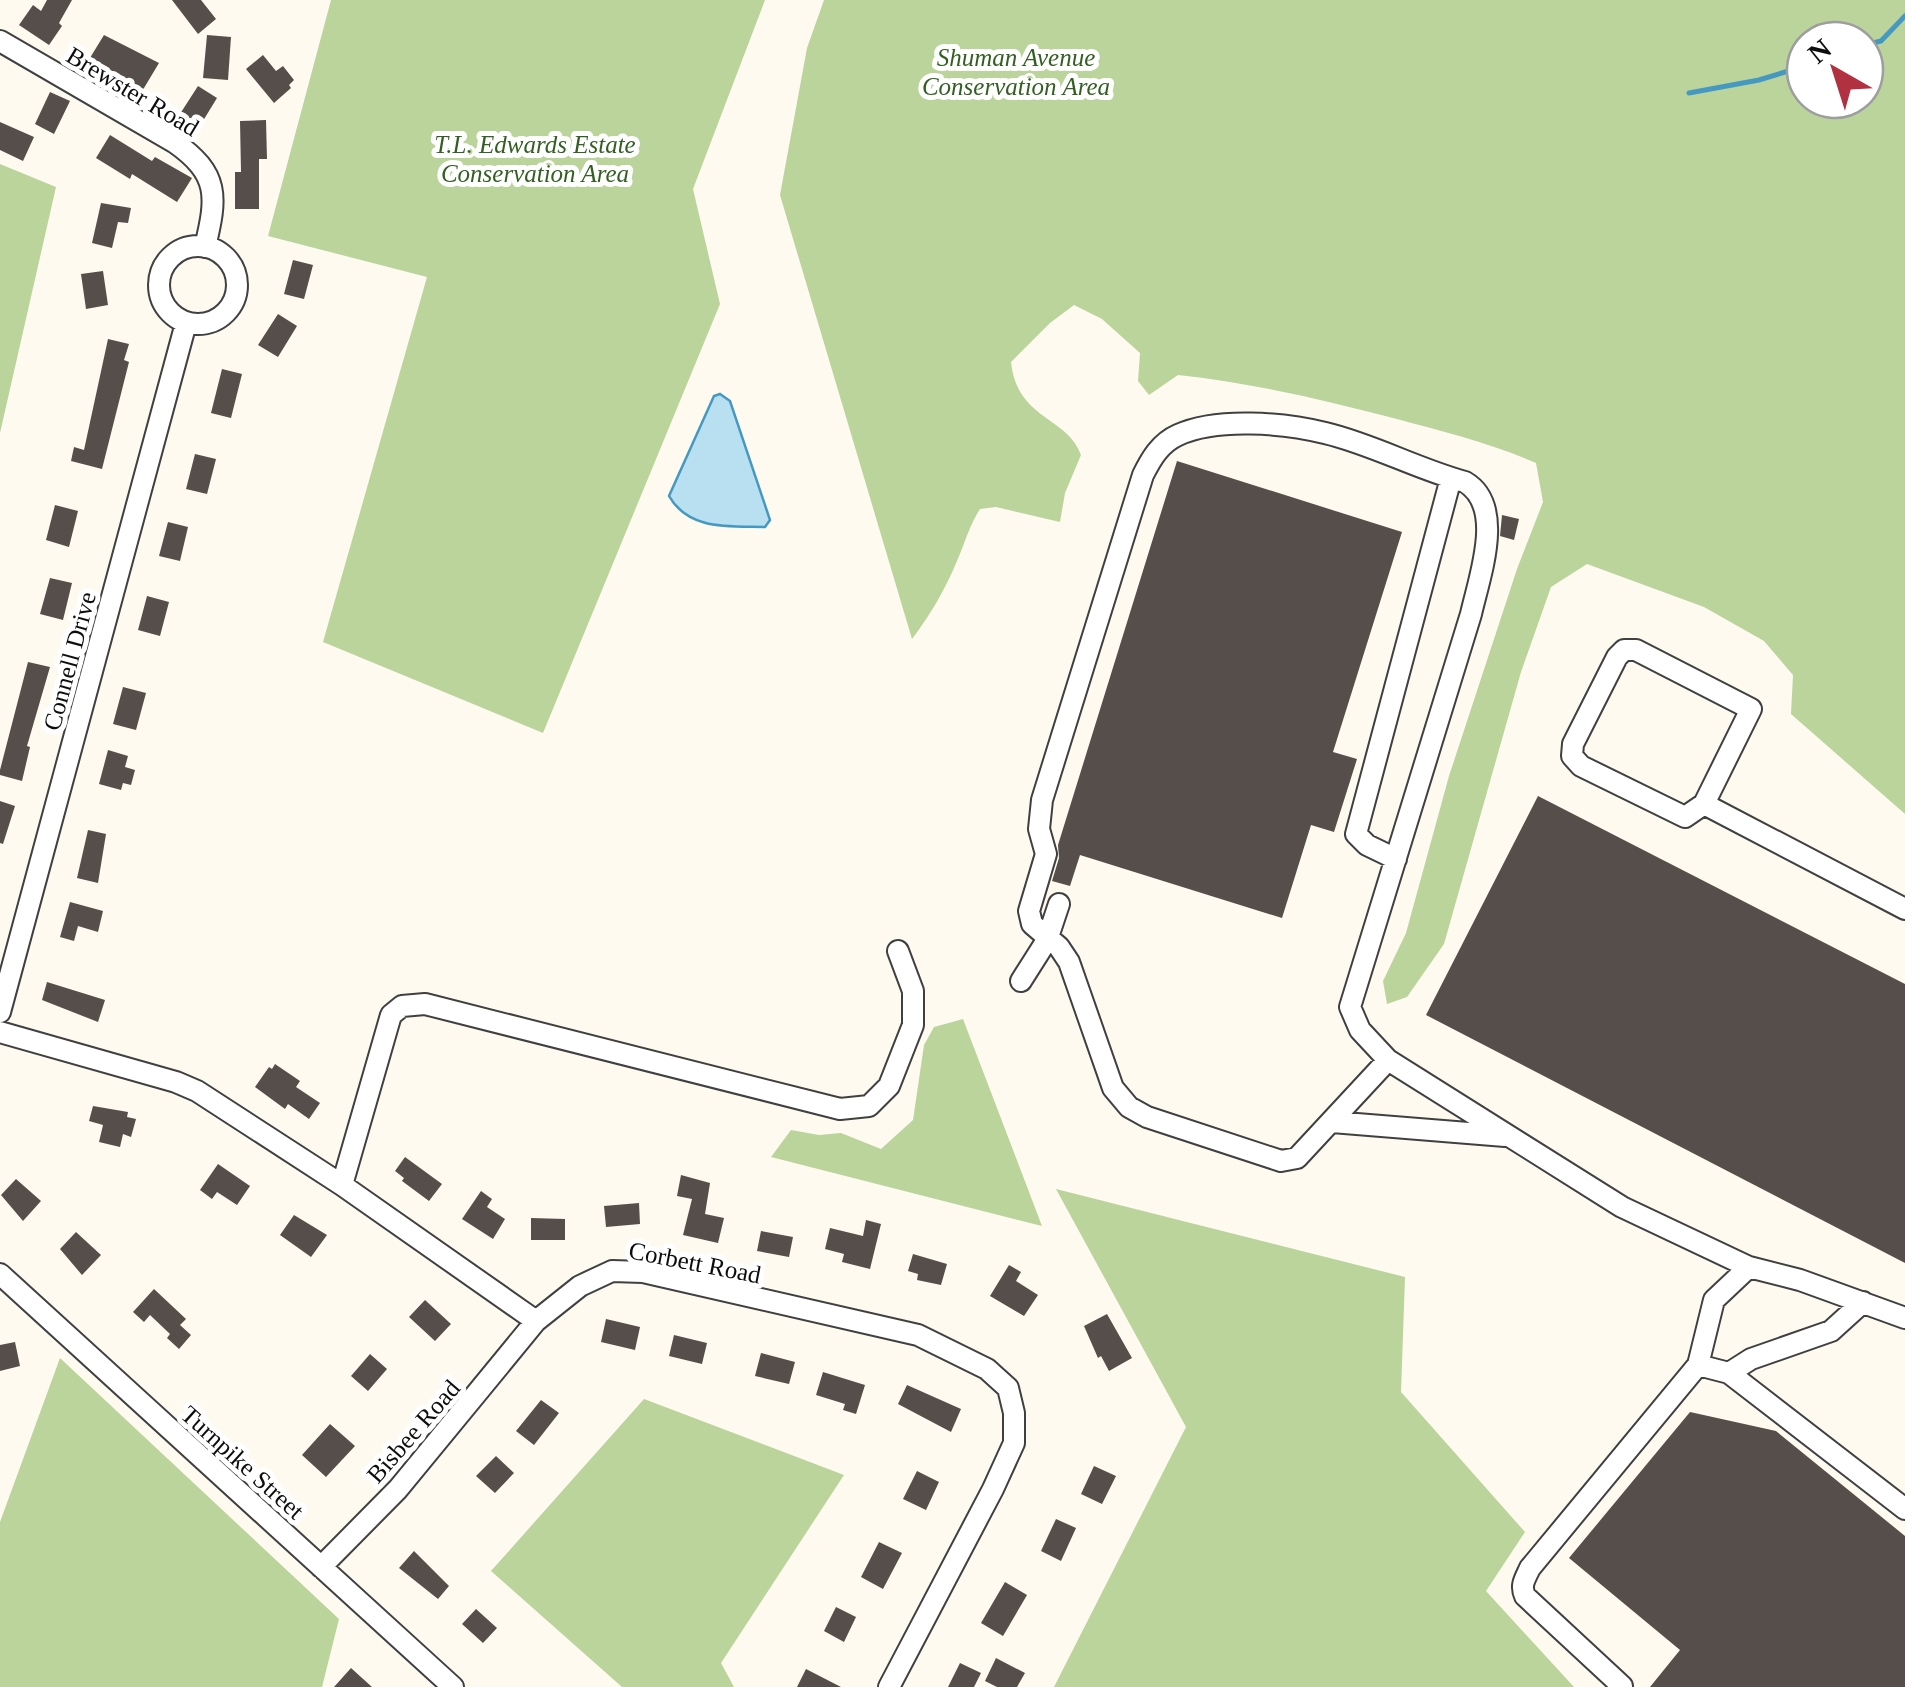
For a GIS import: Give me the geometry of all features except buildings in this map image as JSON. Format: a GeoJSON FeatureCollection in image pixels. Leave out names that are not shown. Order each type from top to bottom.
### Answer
{"type":"FeatureCollection","features":[{"type":"Feature","properties":{"kind":"street","name":"Brewster Road"},"geometry":{"type":"LineString","coordinates":[[0,41],[185,149],[213,186],[215,203],[205,247]]}},
{"type":"Feature","properties":{"kind":"street"},"geometry":{"type":"LineString","coordinates":[[194,246],[205,247],[226,257],[232,266],[236,277],[234,300],[228,310],[209,323],[186,323],[168,312],[162,302],[161,271],[174,254],[194,246]]}},
{"type":"Feature","properties":{"kind":"street","name":"Connell Drive"},"geometry":{"type":"LineString","coordinates":[[0,1012],[186,323]]}},
{"type":"Feature","properties":{"kind":"street"},"geometry":{"type":"LineString","coordinates":[[1388,1060],[1296,1158],[1282,1161],[1147,1117],[1129,1107],[1113,1088],[1068,962],[1060,948],[1032,924],[1029,911],[1046,854],[1039,829],[1042,800],[1143,475],[1155,451],[1177,435],[1258,423],[1326,433],[1476,488],[1484,506],[1487,524],[1483,558],[1471,614],[1350,1008],[1360,1030],[1388,1060],[1622,1207],[1750,1267],[1905,1318]]}},
{"type":"Feature","properties":{"kind":"street"},"geometry":{"type":"LineString","coordinates":[[1396,859],[1367,845],[1356,834],[1451,478]]}},
{"type":"Feature","properties":{"kind":"street"},"geometry":{"type":"LineString","coordinates":[[1624,650],[1636,650],[1751,709],[1704,804],[1685,817],[1581,766],[1572,756],[1572,744],[1616,656],[1624,650]]}},
{"type":"Feature","properties":{"kind":"street"},"geometry":{"type":"LineString","coordinates":[[1704,804],[1905,909]]}},
{"type":"Feature","properties":{"kind":"street"},"geometry":{"type":"LineString","coordinates":[[1020,981],[1047,940],[1059,904]]}},
{"type":"Feature","properties":{"kind":"street"},"geometry":{"type":"LineString","coordinates":[[342,1185],[391,1015],[402,1006],[425,1004],[840,1109],[869,1106],[889,1086],[913,1025],[913,990],[898,951]]}},
{"type":"Feature","properties":{"kind":"street"},"geometry":{"type":"LineString","coordinates":[[0,1032],[198,1091],[342,1185],[536,1321]]}},
{"type":"Feature","properties":{"kind":"street"},"geometry":{"type":"LineString","coordinates":[[1332,1122],[1509,1136]]}},
{"type":"Feature","properties":{"kind":"street"},"geometry":{"type":"LineString","coordinates":[[1622,1686],[1525,1596],[1524,1580],[1698,1365],[1714,1300],[1750,1267]]}},
{"type":"Feature","properties":{"kind":"street","name":"Corbett Road"},"geometry":{"type":"LineString","coordinates":[[536,1321],[580,1286],[612,1271],[643,1272],[918,1335],[973,1361],[1008,1388],[1014,1413],[1014,1443],[889,1687]]}},
{"type":"Feature","properties":{"kind":"street","name":"Turnpike Street"},"geometry":{"type":"LineString","coordinates":[[0,1274],[453,1687]]}},
{"type":"Feature","properties":{"kind":"street"},"geometry":{"type":"LineString","coordinates":[[1729,1373],[1751,1360],[1831,1331],[1863,1302]]}},
{"type":"Feature","properties":{"kind":"street","name":"Bisbee Road"},"geometry":{"type":"LineString","coordinates":[[321,1566],[398,1489],[536,1321]]}},
{"type":"Feature","properties":{"kind":"street"},"geometry":{"type":"LineString","coordinates":[[1698,1365],[1729,1373],[1905,1509]]}},
{"type":"Feature","properties":{"kind":"green space","name":"T.L. Edwards Estate Conservation Area"},"geometry":{"type":"Polygon","coordinates":[[[331,0],[765,0],[693,189],[720,304],[543,733],[323,642],[427,277],[268,236],[331,0]]]}},
{"type":"Feature","properties":{"kind":"green space","name":"Shuman Avenue Conservation Area"},"geometry":{"type":"Polygon","coordinates":[[[824,0],[1905,0],[1905,814],[1791,714],[1793,675],[1764,641],[1704,607],[1587,564],[1551,587],[1521,672],[1444,944],[1407,997],[1387,1004],[1383,981],[1406,933],[1449,776],[1543,502],[1536,463],[1397,419],[1233,383],[1178,375],[1149,395],[1138,381],[1140,353],[1102,319],[1074,305],[1011,362],[1023,396],[1065,432],[1081,455],[1065,493],[1060,522],[996,507],[980,509],[942,592],[912,639],[780,195],[807,48],[824,0]]]}},
{"type":"Feature","properties":{"kind":"green space"},"geometry":{"type":"Polygon","coordinates":[[[0,164],[56,187],[0,433],[0,164]]]}},
{"type":"Feature","properties":{"kind":"green space"},"geometry":{"type":"Polygon","coordinates":[[[963,1019],[1042,1226],[771,1157],[791,1130],[819,1135],[841,1133],[881,1149],[913,1120],[924,1045],[934,1027],[963,1019]]]}},
{"type":"Feature","properties":{"kind":"green space"},"geometry":{"type":"Polygon","coordinates":[[[1056,1189],[1405,1277],[1401,1392],[1525,1532],[1486,1591],[1574,1687],[1054,1687],[1186,1427],[1056,1189]]]}},
{"type":"Feature","properties":{"kind":"green space"},"geometry":{"type":"Polygon","coordinates":[[[60,1358],[339,1619],[322,1687],[0,1687],[0,1522],[60,1358]]]}},
{"type":"Feature","properties":{"kind":"green space"},"geometry":{"type":"Polygon","coordinates":[[[644,1399],[844,1475],[721,1663],[734,1687],[622,1687],[491,1571],[644,1399]]]}},
{"type":"Feature","properties":{"kind":"water"},"geometry":{"type":"Polygon","coordinates":[[[720,394],[730,401],[770,520],[765,527],[699,521],[677,507],[669,496],[714,396],[720,394]]]}},
{"type":"Feature","properties":{"kind":"waterway"},"geometry":{"type":"LineString","coordinates":[[1885,37],[1905,16]]}},
{"type":"Feature","properties":{"kind":"waterway"},"geometry":{"type":"LineString","coordinates":[[1689,93],[1785,72]]}}]}
